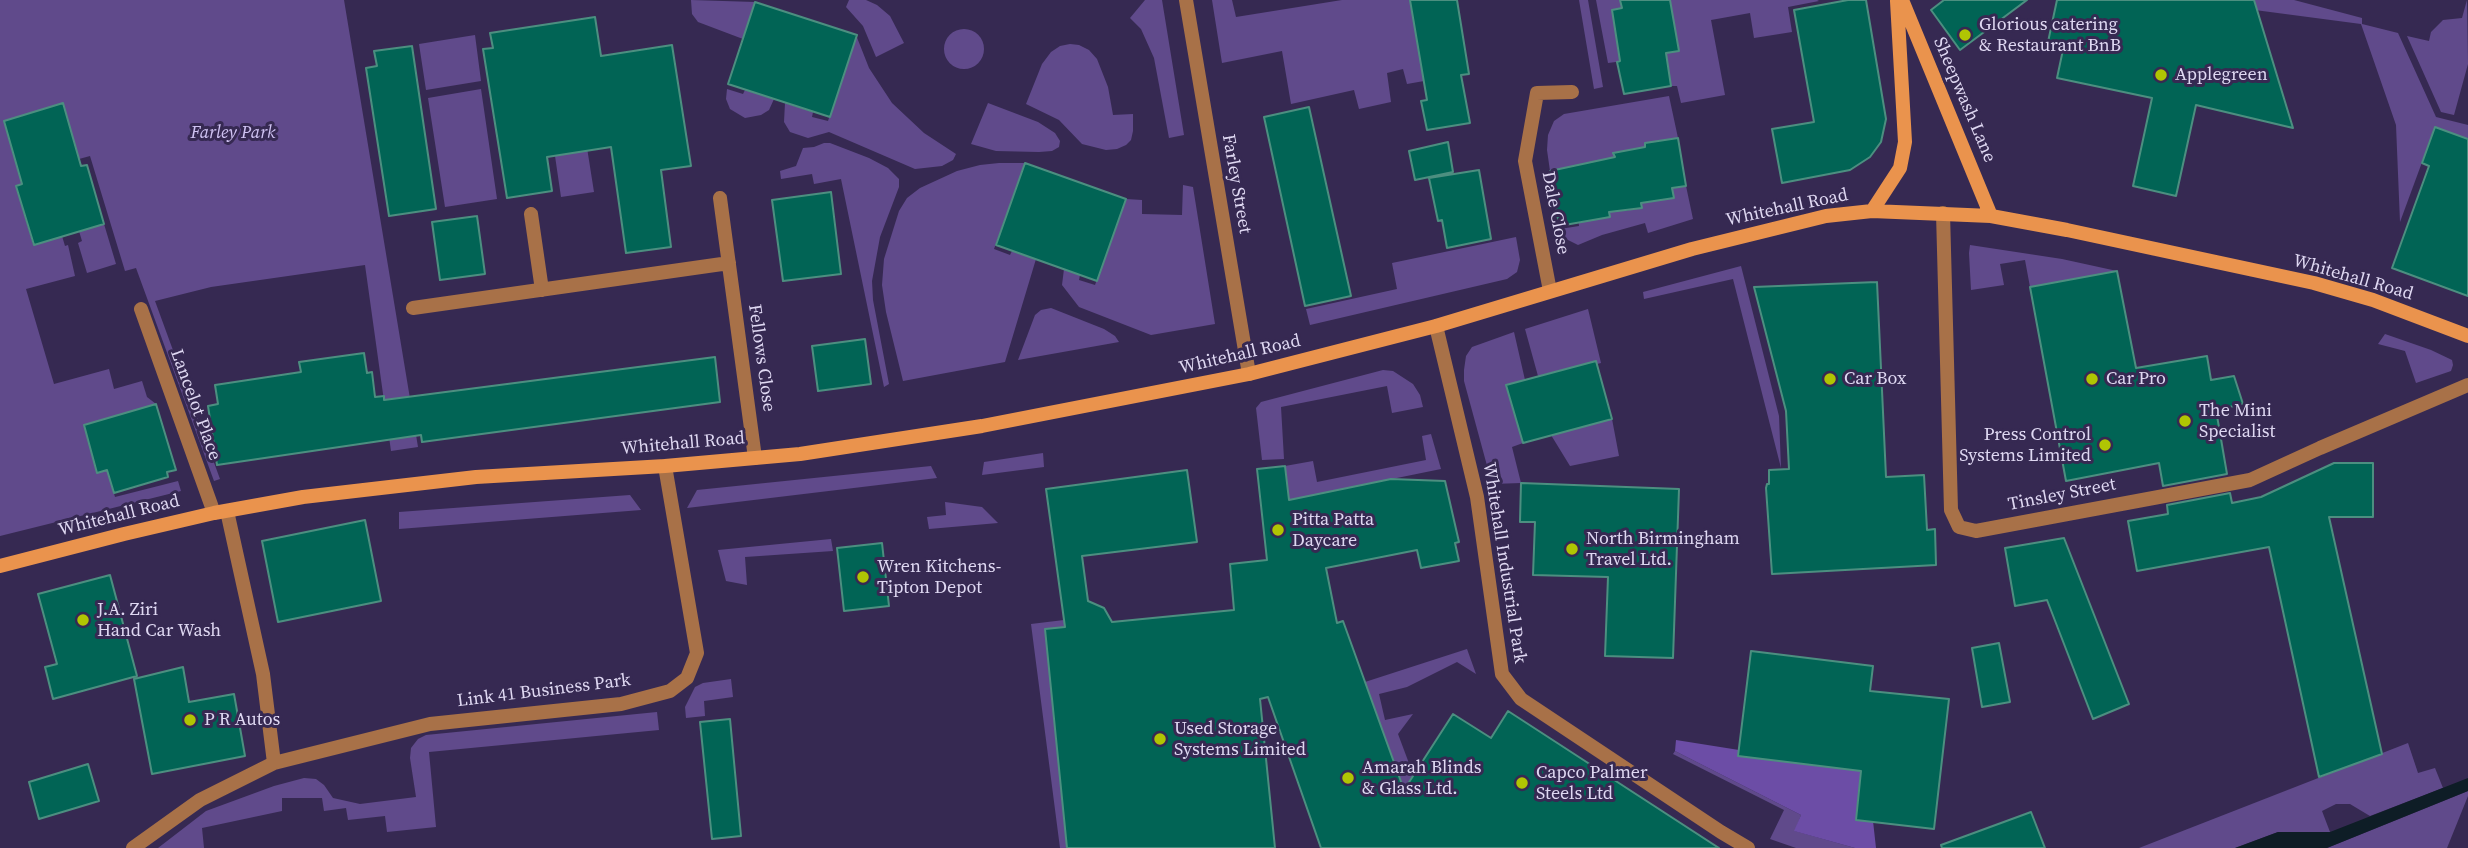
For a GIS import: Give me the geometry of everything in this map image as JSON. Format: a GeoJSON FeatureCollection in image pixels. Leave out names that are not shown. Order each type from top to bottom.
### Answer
{"type":"FeatureCollection","features":[{"type":"Feature","properties":{"kind":"main road","name":"Sheepwash Lane"},"geometry":{"type":"LineString","coordinates":[[1872,211],[1900,168],[1905,142],[1899,0]]}},
{"type":"Feature","properties":{"kind":"main road","name":"Sheepwash Lane"},"geometry":{"type":"LineString","coordinates":[[1899,0],[1991,216]]}},
{"type":"Feature","properties":{"kind":"main road","name":"Whitehall Road"},"geometry":{"type":"LineString","coordinates":[[0,566],[220,512],[303,497],[476,477],[665,466],[800,454],[982,426],[1249,374],[1436,326],[1692,249],[1826,216],[1872,211],[1991,216],[2314,283],[2373,300],[2468,336]]}},
{"type":"Feature","properties":{"kind":"street","name":"Farley Street"},"geometry":{"type":"LineString","coordinates":[[1186,0],[1249,374]]}},
{"type":"Feature","properties":{"kind":"street","name":"Dale Close"},"geometry":{"type":"LineString","coordinates":[[1550,291],[1525,161],[1537,93],[1572,92]]}},
{"type":"Feature","properties":{"kind":"street","name":"Fellows Close"},"geometry":{"type":"LineString","coordinates":[[720,198],[755,458]]}},
{"type":"Feature","properties":{"kind":"street","name":"Tinsley Street"},"geometry":{"type":"LineString","coordinates":[[1943,212],[1951,510],[1959,527],[1976,531],[2250,480],[2468,385]]}},
{"type":"Feature","properties":{"kind":"street"},"geometry":{"type":"LineString","coordinates":[[531,214],[542,290]]}},
{"type":"Feature","properties":{"kind":"street"},"geometry":{"type":"LineString","coordinates":[[412,308],[729,263]]}},
{"type":"Feature","properties":{"kind":"street","name":"Lancelot Place"},"geometry":{"type":"LineString","coordinates":[[141,309],[220,512]]}},
{"type":"Feature","properties":{"kind":"street","name":"Whitehall Industrial Park"},"geometry":{"type":"LineString","coordinates":[[1436,326],[1478,497],[1503,674],[1521,699],[1748,848]]}},
{"type":"Feature","properties":{"kind":"street","name":"Link 41 Business Park"},"geometry":{"type":"LineString","coordinates":[[133,848],[200,800],[274,762],[430,724],[621,704],[670,691],[687,678],[697,653],[665,466]]}},
{"type":"Feature","properties":{"kind":"street"},"geometry":{"type":"LineString","coordinates":[[220,512],[263,674],[274,762]]}},
{"type":"Feature","properties":{"kind":"green space","name":"Farley Park"},"geometry":{"type":"Polygon","coordinates":[[[0,0],[344,0],[418,447],[391,451],[365,265],[211,287],[155,301],[220,479],[214,481],[136,268],[125,271],[90,156],[79,159],[62,104],[4,121],[22,184],[16,186],[33,244],[62,236],[65,246],[68,245],[75,276],[26,289],[54,384],[109,369],[114,389],[142,381],[147,397],[156,404],[84,426],[107,470],[115,497],[178,481],[181,491],[0,536],[0,0]]]}},
{"type":"Feature","properties":{"kind":"green space"},"geometry":{"type":"Polygon","coordinates":[[[691,0],[755,2],[743,39],[698,22],[692,14],[691,0]]]}},
{"type":"Feature","properties":{"kind":"green space"},"geometry":{"type":"Polygon","coordinates":[[[849,0],[866,0],[877,5],[890,16],[904,43],[876,57],[863,26],[846,7],[849,0]]]}},
{"type":"Feature","properties":{"kind":"green space"},"geometry":{"type":"Polygon","coordinates":[[[1145,0],[1162,0],[1184,135],[1169,138],[1154,58],[1141,29],[1130,18],[1145,0]]]}},
{"type":"Feature","properties":{"kind":"green space"},"geometry":{"type":"Polygon","coordinates":[[[1212,0],[1232,0],[1236,17],[1342,0],[1410,0],[1424,81],[1407,84],[1403,69],[1387,73],[1391,102],[1359,109],[1354,90],[1291,104],[1282,51],[1222,63],[1212,0]]]}},
{"type":"Feature","properties":{"kind":"green space"},"geometry":{"type":"Polygon","coordinates":[[[1579,0],[1588,0],[1603,87],[1594,89],[1579,0]]]}},
{"type":"Feature","properties":{"kind":"green space"},"geometry":{"type":"Polygon","coordinates":[[[1596,0],[1620,0],[1622,8],[1612,10],[1618,48],[1631,60],[1608,63],[1596,0]]]}},
{"type":"Feature","properties":{"kind":"green space"},"geometry":{"type":"Polygon","coordinates":[[[1670,0],[1819,1],[1788,7],[1792,32],[1754,38],[1750,13],[1711,20],[1725,95],[1681,103],[1677,86],[1671,86],[1666,53],[1679,51],[1670,0]]]}},
{"type":"Feature","properties":{"kind":"green space"},"geometry":{"type":"Polygon","coordinates":[[[2196,0],[2294,0],[2362,18],[2362,24],[2398,33],[2436,117],[2468,125],[2468,139],[2435,127],[2400,222],[2396,125],[2361,24],[2196,0]]]}},
{"type":"Feature","properties":{"kind":"green space"},"geometry":{"type":"Polygon","coordinates":[[[2467,0],[2468,64],[2454,115],[2441,112],[2407,36],[2429,41],[2431,32],[2443,20],[2462,18],[2467,0]]]}},
{"type":"Feature","properties":{"kind":"green space"},"geometry":{"type":"Polygon","coordinates":[[[567,21],[594,192],[561,197],[536,26],[567,21]]]}},
{"type":"Feature","properties":{"kind":"green space"},"geometry":{"type":"Polygon","coordinates":[[[964,29],[978,35],[984,49],[978,63],[964,69],[950,63],[944,49],[950,35],[964,29]]]}},
{"type":"Feature","properties":{"kind":"green space"},"geometry":{"type":"Polygon","coordinates":[[[475,35],[481,81],[426,90],[419,44],[475,35]]]}},
{"type":"Feature","properties":{"kind":"green space"},"geometry":{"type":"Polygon","coordinates":[[[856,35],[869,68],[892,103],[924,133],[956,154],[953,160],[942,166],[915,169],[829,132],[808,138],[790,132],[784,122],[785,103],[813,112],[812,117],[828,121],[856,35]]]}},
{"type":"Feature","properties":{"kind":"green space"},"geometry":{"type":"Polygon","coordinates":[[[1070,44],[1089,50],[1097,59],[1108,87],[1113,115],[1133,114],[1131,140],[1126,145],[1106,150],[1082,144],[1059,120],[1026,104],[1042,64],[1051,52],[1070,44]]]}},
{"type":"Feature","properties":{"kind":"green space"},"geometry":{"type":"Polygon","coordinates":[[[481,89],[497,199],[445,207],[428,98],[481,89]]]}},
{"type":"Feature","properties":{"kind":"green space"},"geometry":{"type":"Polygon","coordinates":[[[727,89],[743,94],[745,90],[774,99],[769,110],[761,115],[745,118],[730,109],[726,99],[727,89]]]}},
{"type":"Feature","properties":{"kind":"green space"},"geometry":{"type":"Polygon","coordinates":[[[1669,96],[1678,138],[1645,143],[1645,147],[1614,153],[1615,157],[1550,171],[1548,135],[1554,121],[1564,114],[1669,96]]]}},
{"type":"Feature","properties":{"kind":"green space"},"geometry":{"type":"Polygon","coordinates":[[[988,103],[1038,122],[1055,133],[1060,141],[1059,147],[1052,151],[1039,152],[996,151],[971,144],[988,103]]]}},
{"type":"Feature","properties":{"kind":"green space"},"geometry":{"type":"Polygon","coordinates":[[[824,143],[869,158],[888,168],[899,179],[899,187],[880,237],[872,281],[873,300],[889,384],[884,387],[841,179],[814,184],[812,174],[781,179],[780,171],[796,166],[803,148],[824,143]]]}},
{"type":"Feature","properties":{"kind":"green space"},"geometry":{"type":"Polygon","coordinates":[[[999,163],[1025,163],[994,249],[1010,255],[1012,251],[1036,259],[1005,362],[903,381],[882,285],[884,259],[899,211],[907,198],[920,188],[957,171],[999,163]]]}},
{"type":"Feature","properties":{"kind":"green space"},"geometry":{"type":"Polygon","coordinates":[[[1183,185],[1193,187],[1215,324],[1151,335],[1079,307],[1062,285],[1064,269],[1080,275],[1079,280],[1095,285],[1126,199],[1142,200],[1142,214],[1182,215],[1183,185]]]}},
{"type":"Feature","properties":{"kind":"green space"},"geometry":{"type":"Polygon","coordinates":[[[1686,186],[1693,219],[1648,233],[1645,223],[1578,245],[1564,238],[1560,229],[1579,226],[1578,216],[1592,220],[1610,217],[1608,207],[1624,211],[1642,208],[1640,197],[1655,201],[1673,198],[1672,188],[1686,186]]]}},
{"type":"Feature","properties":{"kind":"green space"},"geometry":{"type":"Polygon","coordinates":[[[104,224],[116,264],[87,273],[78,243],[82,241],[79,231],[104,224]]]}},
{"type":"Feature","properties":{"kind":"green space"},"geometry":{"type":"Polygon","coordinates":[[[1516,237],[1520,260],[1517,272],[1507,279],[1310,325],[1306,309],[1397,289],[1392,263],[1516,237]]]}},
{"type":"Feature","properties":{"kind":"green space"},"geometry":{"type":"Polygon","coordinates":[[[1970,245],[2062,259],[2117,271],[2030,287],[2025,260],[2000,264],[2004,285],[1971,290],[1970,245]]]}},
{"type":"Feature","properties":{"kind":"green space"},"geometry":{"type":"Polygon","coordinates":[[[1741,266],[1779,416],[1781,468],[1733,279],[1644,299],[1643,292],[1741,266]]]}},
{"type":"Feature","properties":{"kind":"green space"},"geometry":{"type":"Polygon","coordinates":[[[1051,308],[1104,329],[1119,342],[1018,360],[1035,315],[1041,310],[1051,308]]]}},
{"type":"Feature","properties":{"kind":"green space"},"geometry":{"type":"Polygon","coordinates":[[[1588,309],[1601,363],[1597,364],[1596,361],[1538,376],[1525,329],[1588,309]]]}},
{"type":"Feature","properties":{"kind":"green space"},"geometry":{"type":"Polygon","coordinates":[[[1514,332],[1525,380],[1507,385],[1523,443],[1512,447],[1521,483],[1492,484],[1464,381],[1466,356],[1472,347],[1514,332]]]}},
{"type":"Feature","properties":{"kind":"green space"},"geometry":{"type":"Polygon","coordinates":[[[2385,334],[2452,360],[2451,371],[2416,383],[2405,351],[2378,344],[2385,334]]]}},
{"type":"Feature","properties":{"kind":"green space"},"geometry":{"type":"Polygon","coordinates":[[[1383,370],[1393,371],[1413,384],[1423,407],[1392,413],[1387,386],[1281,407],[1284,459],[1262,460],[1256,408],[1261,402],[1383,370]]]}},
{"type":"Feature","properties":{"kind":"green space"},"geometry":{"type":"Polygon","coordinates":[[[1612,419],[1619,456],[1570,466],[1551,435],[1612,419]]]}},
{"type":"Feature","properties":{"kind":"green space"},"geometry":{"type":"Polygon","coordinates":[[[1431,434],[1441,469],[1289,500],[1285,466],[1313,461],[1317,482],[1426,460],[1422,436],[1431,434]]]}},
{"type":"Feature","properties":{"kind":"green space"},"geometry":{"type":"Polygon","coordinates":[[[1043,453],[1044,467],[982,475],[984,462],[1043,453]]]}},
{"type":"Feature","properties":{"kind":"green space"},"geometry":{"type":"Polygon","coordinates":[[[931,466],[937,478],[687,508],[697,490],[931,466]]]}},
{"type":"Feature","properties":{"kind":"green space"},"geometry":{"type":"Polygon","coordinates":[[[630,495],[641,510],[399,529],[399,512],[630,495]]]}},
{"type":"Feature","properties":{"kind":"green space"},"geometry":{"type":"Polygon","coordinates":[[[945,502],[982,507],[998,523],[929,529],[927,517],[946,515],[945,502]]]}},
{"type":"Feature","properties":{"kind":"green space"},"geometry":{"type":"Polygon","coordinates":[[[831,539],[833,551],[745,557],[747,585],[726,581],[718,550],[831,539]]]}},
{"type":"Feature","properties":{"kind":"green space"},"geometry":{"type":"Polygon","coordinates":[[[1064,620],[1065,627],[1045,629],[1067,848],[1060,848],[1031,624],[1064,620]]]}},
{"type":"Feature","properties":{"kind":"green space"},"geometry":{"type":"Polygon","coordinates":[[[1467,649],[1476,674],[1457,662],[1407,687],[1379,694],[1385,720],[1413,714],[1398,734],[1425,806],[1425,848],[1365,682],[1467,649]]]}},
{"type":"Feature","properties":{"kind":"green space"},"geometry":{"type":"Polygon","coordinates":[[[731,679],[733,697],[704,701],[705,716],[686,718],[685,707],[695,687],[703,683],[731,679]]]}},
{"type":"Feature","properties":{"kind":"green space"},"geometry":{"type":"Polygon","coordinates":[[[657,712],[659,730],[429,752],[436,827],[387,832],[385,816],[348,820],[346,808],[324,811],[322,798],[282,798],[282,811],[202,828],[204,848],[158,848],[206,811],[304,778],[316,779],[333,798],[360,804],[416,797],[411,748],[418,739],[426,735],[657,712]]]}},
{"type":"Feature","properties":{"kind":"green space"},"geometry":{"type":"Polygon","coordinates":[[[2408,743],[2418,773],[2435,768],[2443,788],[2370,816],[2350,804],[2336,804],[2322,811],[2330,832],[2278,832],[2235,848],[2139,848],[2408,743]]]}},
{"type":"Feature","properties":{"kind":"green space"},"geometry":{"type":"Polygon","coordinates":[[[1675,751],[1801,815],[1795,831],[1855,848],[1796,848],[1770,839],[1784,810],[1673,754],[1675,751]]]}},
{"type":"Feature","properties":{"kind":"green space"},"geometry":{"type":"Polygon","coordinates":[[[2468,791],[2447,848],[2327,848],[2468,791]]]}},
{"type":"Feature","properties":{"kind":"shaded area"},"geometry":{"type":"Polygon","coordinates":[[[1676,740],[1739,750],[1738,756],[1847,769],[1861,767],[1856,819],[1873,821],[1876,848],[1855,848],[1794,831],[1801,815],[1675,751],[1676,740]]]}},
{"type":"Feature","properties":{"kind":"water"},"geometry":{"type":"Polygon","coordinates":[[[2468,778],[2468,791],[2327,848],[2235,848],[2278,832],[2330,832],[2468,778]]]}},
{"type":"Feature","properties":{"kind":"building"},"geometry":{"type":"Polygon","coordinates":[[[1410,0],[1457,0],[1469,74],[1461,75],[1470,123],[1427,130],[1421,101],[1427,100],[1410,0]]]}},
{"type":"Feature","properties":{"kind":"building"},"geometry":{"type":"Polygon","coordinates":[[[1620,0],[1670,0],[1679,51],[1666,53],[1671,86],[1624,94],[1617,62],[1620,61],[1612,10],[1622,8],[1620,0]]]}},
{"type":"Feature","properties":{"kind":"building"},"geometry":{"type":"Polygon","coordinates":[[[1848,0],[1866,0],[1886,119],[1881,142],[1870,157],[1850,170],[1782,183],[1772,129],[1814,122],[1794,10],[1848,0]]]}},
{"type":"Feature","properties":{"kind":"building","name":"Glorious catering & Restaurant BnB"},"geometry":{"type":"Polygon","coordinates":[[[1944,0],[2027,0],[1960,50],[1931,10],[1944,0]]]}},
{"type":"Feature","properties":{"kind":"building","name":"Applegreen"},"geometry":{"type":"Polygon","coordinates":[[[2057,0],[2254,0],[2293,128],[2196,105],[2176,196],[2133,186],[2152,98],[2057,78],[2064,45],[2048,42],[2057,0]]]}},
{"type":"Feature","properties":{"kind":"building"},"geometry":{"type":"Polygon","coordinates":[[[755,2],[857,35],[830,117],[728,84],[755,2]]]}},
{"type":"Feature","properties":{"kind":"building"},"geometry":{"type":"Polygon","coordinates":[[[595,17],[601,56],[672,45],[691,166],[661,170],[671,247],[626,253],[611,147],[547,157],[552,191],[507,198],[483,49],[493,48],[490,33],[595,17]]]}},
{"type":"Feature","properties":{"kind":"building"},"geometry":{"type":"Polygon","coordinates":[[[412,46],[436,209],[389,216],[366,68],[377,66],[374,51],[412,46]]]}},
{"type":"Feature","properties":{"kind":"building"},"geometry":{"type":"Polygon","coordinates":[[[63,103],[81,166],[87,165],[104,224],[34,245],[16,186],[22,184],[4,121],[63,103]]]}},
{"type":"Feature","properties":{"kind":"building"},"geometry":{"type":"Polygon","coordinates":[[[1309,107],[1351,296],[1305,306],[1264,117],[1309,107]]]}},
{"type":"Feature","properties":{"kind":"building"},"geometry":{"type":"Polygon","coordinates":[[[2435,127],[2468,139],[2468,296],[2392,268],[2429,166],[2422,163],[2435,127]]]}},
{"type":"Feature","properties":{"kind":"building"},"geometry":{"type":"Polygon","coordinates":[[[1678,138],[1686,186],[1672,188],[1674,198],[1641,203],[1642,208],[1609,212],[1610,217],[1559,226],[1550,171],[1615,157],[1613,153],[1645,147],[1645,143],[1678,138]]]}},
{"type":"Feature","properties":{"kind":"building"},"geometry":{"type":"Polygon","coordinates":[[[1448,142],[1453,172],[1415,180],[1409,151],[1448,142]]]}},
{"type":"Feature","properties":{"kind":"building"},"geometry":{"type":"Polygon","coordinates":[[[1025,163],[1126,199],[1097,281],[996,245],[1025,163]]]}},
{"type":"Feature","properties":{"kind":"building"},"geometry":{"type":"Polygon","coordinates":[[[1479,170],[1491,239],[1447,248],[1442,220],[1438,221],[1429,178],[1479,170]]]}},
{"type":"Feature","properties":{"kind":"building"},"geometry":{"type":"Polygon","coordinates":[[[831,192],[841,274],[783,281],[772,200],[831,192]]]}},
{"type":"Feature","properties":{"kind":"building"},"geometry":{"type":"Polygon","coordinates":[[[477,216],[485,274],[440,280],[432,222],[477,216]]]}},
{"type":"Feature","properties":{"kind":"building"},"geometry":{"type":"Polygon","coordinates":[[[2117,271],[2136,368],[2207,356],[2211,380],[2234,376],[2243,404],[2216,410],[2227,474],[2163,486],[2159,463],[2066,481],[2030,287],[2117,271]]]}},
{"type":"Feature","properties":{"kind":"building"},"geometry":{"type":"Polygon","coordinates":[[[1877,282],[1886,477],[1924,475],[1927,530],[1935,529],[1936,565],[1772,574],[1766,488],[1769,484],[1769,470],[1789,469],[1786,411],[1754,287],[1877,282]]]}},
{"type":"Feature","properties":{"kind":"building"},"geometry":{"type":"Polygon","coordinates":[[[865,339],[871,384],[818,391],[812,346],[865,339]]]}},
{"type":"Feature","properties":{"kind":"building"},"geometry":{"type":"Polygon","coordinates":[[[364,353],[367,373],[372,372],[375,397],[384,396],[384,400],[715,357],[720,402],[422,442],[421,435],[217,465],[208,406],[218,404],[215,385],[301,372],[299,362],[364,353]]]}},
{"type":"Feature","properties":{"kind":"building"},"geometry":{"type":"Polygon","coordinates":[[[1596,361],[1612,419],[1523,443],[1506,385],[1596,361]]]}},
{"type":"Feature","properties":{"kind":"building"},"geometry":{"type":"Polygon","coordinates":[[[156,404],[176,470],[167,472],[168,477],[114,493],[107,470],[97,473],[84,425],[156,404]]]}},
{"type":"Feature","properties":{"kind":"building"},"geometry":{"type":"Polygon","coordinates":[[[2334,463],[2373,463],[2373,517],[2329,517],[2382,754],[2319,777],[2269,547],[2137,571],[2128,521],[2168,514],[2167,505],[2230,493],[2232,503],[2261,497],[2334,463]]]}},
{"type":"Feature","properties":{"kind":"building"},"geometry":{"type":"Polygon","coordinates":[[[1285,466],[1289,500],[1391,479],[1445,481],[1459,542],[1455,543],[1459,561],[1421,568],[1417,550],[1326,568],[1337,623],[1343,621],[1404,790],[1453,714],[1491,738],[1508,711],[1719,848],[1321,848],[1268,697],[1260,699],[1275,848],[1067,848],[1045,629],[1065,627],[1046,489],[1187,470],[1197,542],[1082,556],[1088,601],[1104,608],[1112,622],[1234,610],[1230,564],[1267,560],[1257,469],[1285,466]]]}},
{"type":"Feature","properties":{"kind":"building"},"geometry":{"type":"Polygon","coordinates":[[[1521,483],[1679,489],[1673,658],[1605,656],[1608,577],[1533,575],[1535,522],[1520,522],[1521,483]]]}},
{"type":"Feature","properties":{"kind":"building"},"geometry":{"type":"Polygon","coordinates":[[[365,520],[381,601],[278,622],[262,541],[365,520]]]}},
{"type":"Feature","properties":{"kind":"building"},"geometry":{"type":"Polygon","coordinates":[[[2064,538],[2129,704],[2093,719],[2047,600],[2015,606],[2005,548],[2064,538]]]}},
{"type":"Feature","properties":{"kind":"building","name":"Wren Kitchens- Tipton Depot"},"geometry":{"type":"Polygon","coordinates":[[[882,543],[889,606],[844,611],[837,548],[882,543]]]}},
{"type":"Feature","properties":{"kind":"building","name":"J.A. Ziri Hand Car Wash"},"geometry":{"type":"Polygon","coordinates":[[[110,575],[137,676],[53,699],[45,667],[57,664],[38,594],[110,575]]]}},
{"type":"Feature","properties":{"kind":"building"},"geometry":{"type":"Polygon","coordinates":[[[1999,643],[2010,702],[1982,707],[1972,648],[1999,643]]]}},
{"type":"Feature","properties":{"kind":"building"},"geometry":{"type":"Polygon","coordinates":[[[1751,651],[1873,666],[1870,691],[1949,699],[1934,829],[1856,820],[1861,771],[1738,756],[1751,651]]]}},
{"type":"Feature","properties":{"kind":"building","name":"P R Autos"},"geometry":{"type":"Polygon","coordinates":[[[183,667],[189,702],[234,694],[245,756],[152,774],[134,679],[183,667]]]}},
{"type":"Feature","properties":{"kind":"building"},"geometry":{"type":"Polygon","coordinates":[[[730,719],[741,836],[712,839],[700,722],[730,719]]]}},
{"type":"Feature","properties":{"kind":"building"},"geometry":{"type":"Polygon","coordinates":[[[88,764],[99,801],[39,819],[29,782],[88,764]]]}},
{"type":"Feature","properties":{"kind":"building"},"geometry":{"type":"Polygon","coordinates":[[[2031,812],[2045,848],[1942,848],[1941,845],[2031,812]]]}},
{"type":"Feature","properties":{"kind":"place","name":"Glorious catering & Restaurant BnB"},"geometry":{"type":"Point","coordinates":[1965,35]}},
{"type":"Feature","properties":{"kind":"place","name":"Applegreen"},"geometry":{"type":"Point","coordinates":[2161,75]}},
{"type":"Feature","properties":{"kind":"place","name":"Car Box"},"geometry":{"type":"Point","coordinates":[1830,379]}},
{"type":"Feature","properties":{"kind":"place","name":"Car Pro"},"geometry":{"type":"Point","coordinates":[2092,379]}},
{"type":"Feature","properties":{"kind":"place","name":"The Mini Specialist"},"geometry":{"type":"Point","coordinates":[2185,421]}},
{"type":"Feature","properties":{"kind":"place","name":"Press Control Systems Limited"},"geometry":{"type":"Point","coordinates":[2105,445]}},
{"type":"Feature","properties":{"kind":"place","name":"Pitta Patta Daycare"},"geometry":{"type":"Point","coordinates":[1278,530]}},
{"type":"Feature","properties":{"kind":"place","name":"North Birmingham Travel Ltd."},"geometry":{"type":"Point","coordinates":[1572,549]}},
{"type":"Feature","properties":{"kind":"place","name":"Wren Kitchens- Tipton Depot"},"geometry":{"type":"Point","coordinates":[863,577]}},
{"type":"Feature","properties":{"kind":"place","name":"J.A. Ziri Hand Car Wash"},"geometry":{"type":"Point","coordinates":[83,620]}},
{"type":"Feature","properties":{"kind":"place","name":"P R Autos"},"geometry":{"type":"Point","coordinates":[190,720]}},
{"type":"Feature","properties":{"kind":"place","name":"Used Storage Systems Limited"},"geometry":{"type":"Point","coordinates":[1160,739]}},
{"type":"Feature","properties":{"kind":"place","name":"Amarah Blinds & Glass Ltd."},"geometry":{"type":"Point","coordinates":[1348,778]}},
{"type":"Feature","properties":{"kind":"place","name":"Capco Palmer Steels Ltd"},"geometry":{"type":"Point","coordinates":[1522,783]}}]}
